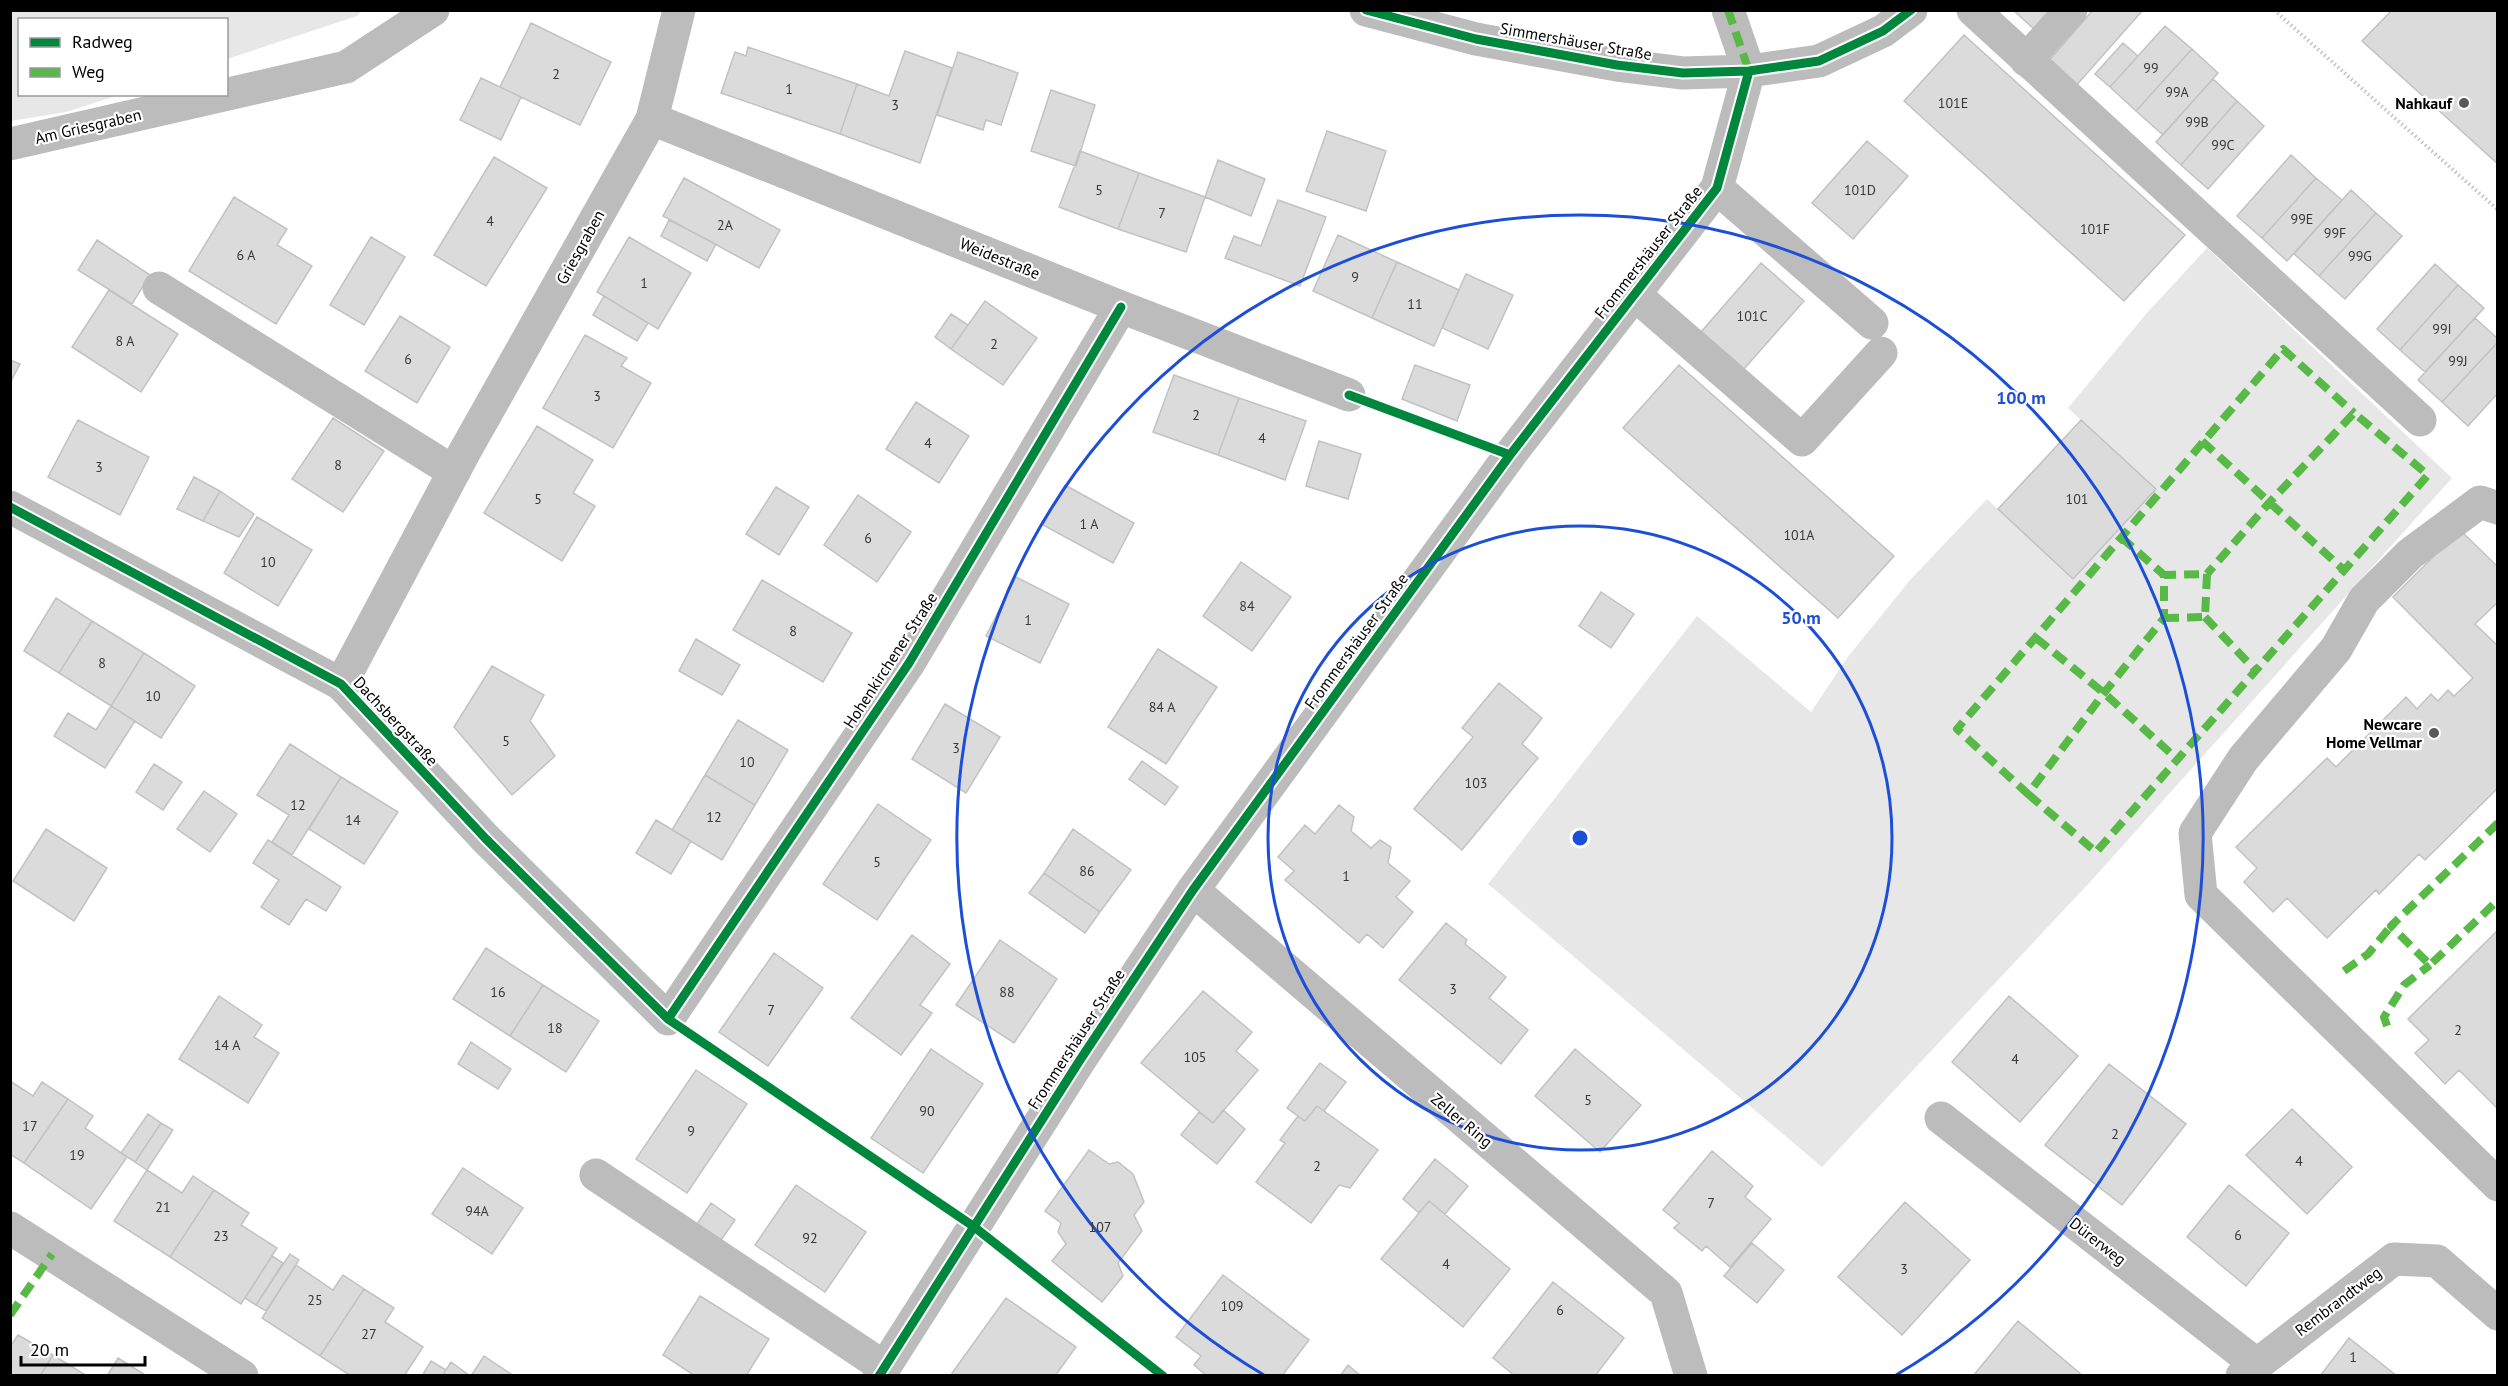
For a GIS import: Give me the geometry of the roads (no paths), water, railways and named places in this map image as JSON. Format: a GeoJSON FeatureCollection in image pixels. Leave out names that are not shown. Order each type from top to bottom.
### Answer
{"type":"FeatureCollection","features":[{"type":"Feature","properties":{"kind":"street","name":"Am Griesgraben"},"geometry":{"type":"LineString","coordinates":[[228,94],[346,67],[433,10]]}},
{"type":"Feature","properties":{"kind":"street","name":"Griesgraben"},"geometry":{"type":"LineString","coordinates":[[341,684],[454,472],[652,118],[680,10]]}},
{"type":"Feature","properties":{"kind":"street","name":"Simmershäuser Straße"},"geometry":{"type":"LineString","coordinates":[[1366,10],[1476,39],[1617,65],[1683,72],[1749,71]]}},
{"type":"Feature","properties":{"kind":"street"},"geometry":{"type":"LineString","coordinates":[[1731,20],[1749,71],[1819,61],[1883,31],[1911,10]]}},
{"type":"Feature","properties":{"kind":"street"},"geometry":{"type":"LineString","coordinates":[[1973,10],[2420,420]]}},
{"type":"Feature","properties":{"kind":"street"},"geometry":{"type":"LineString","coordinates":[[2026,60],[2071,10]]}},
{"type":"Feature","properties":{"kind":"street","name":"Frommershäuser Straße"},"geometry":{"type":"LineString","coordinates":[[596,1175],[881,1371],[1192,890],[1510,455],[1717,188],[1749,71]]}},
{"type":"Feature","properties":{"kind":"street","name":"Am Griesgraben"},"geometry":{"type":"LineString","coordinates":[[10,144],[219,96]]}},
{"type":"Feature","properties":{"kind":"street","name":"Weidestraße"},"geometry":{"type":"LineString","coordinates":[[652,118],[1121,307],[1349,394]]}},
{"type":"Feature","properties":{"kind":"street"},"geometry":{"type":"LineString","coordinates":[[1634,294],[1802,440],[1877,338],[1717,188]]}},
{"type":"Feature","properties":{"kind":"street"},"geometry":{"type":"LineString","coordinates":[[159,288],[454,472]]}},
{"type":"Feature","properties":{"kind":"street","name":"Hohenkirchener Straße"},"geometry":{"type":"LineString","coordinates":[[668,1018],[909,663],[1121,307]]}},
{"type":"Feature","properties":{"kind":"street"},"geometry":{"type":"LineString","coordinates":[[2498,508],[2480,502],[2410,554],[2364,600],[2336,649],[2243,759],[2194,833],[2201,895],[2498,1185]]}},
{"type":"Feature","properties":{"kind":"street","name":"Dachsbergstraße"},"geometry":{"type":"LineString","coordinates":[[10,507],[341,684],[486,839],[668,1018]]}},
{"type":"Feature","properties":{"kind":"street","name":"Zeller Ring"},"geometry":{"type":"LineString","coordinates":[[1192,890],[1666,1293],[1691,1376]]}},
{"type":"Feature","properties":{"kind":"street","name":"Dürerweg"},"geometry":{"type":"LineString","coordinates":[[1941,1118],[2249,1370]]}},
{"type":"Feature","properties":{"kind":"street"},"geometry":{"type":"LineString","coordinates":[[10,1228],[242,1376]]}},
{"type":"Feature","properties":{"kind":"street","name":"Rembrandtweg"},"geometry":{"type":"LineString","coordinates":[[2249,1370],[2394,1259],[2437,1261],[2498,1314]]}},
{"type":"Feature","properties":{"kind":"place","name":"Nahkauf"},"geometry":{"type":"Point","coordinates":[2464,103]}},
{"type":"Feature","properties":{"kind":"place","name":"Newcare Home Vellmar"},"geometry":{"type":"Point","coordinates":[2434,733]}}]}
